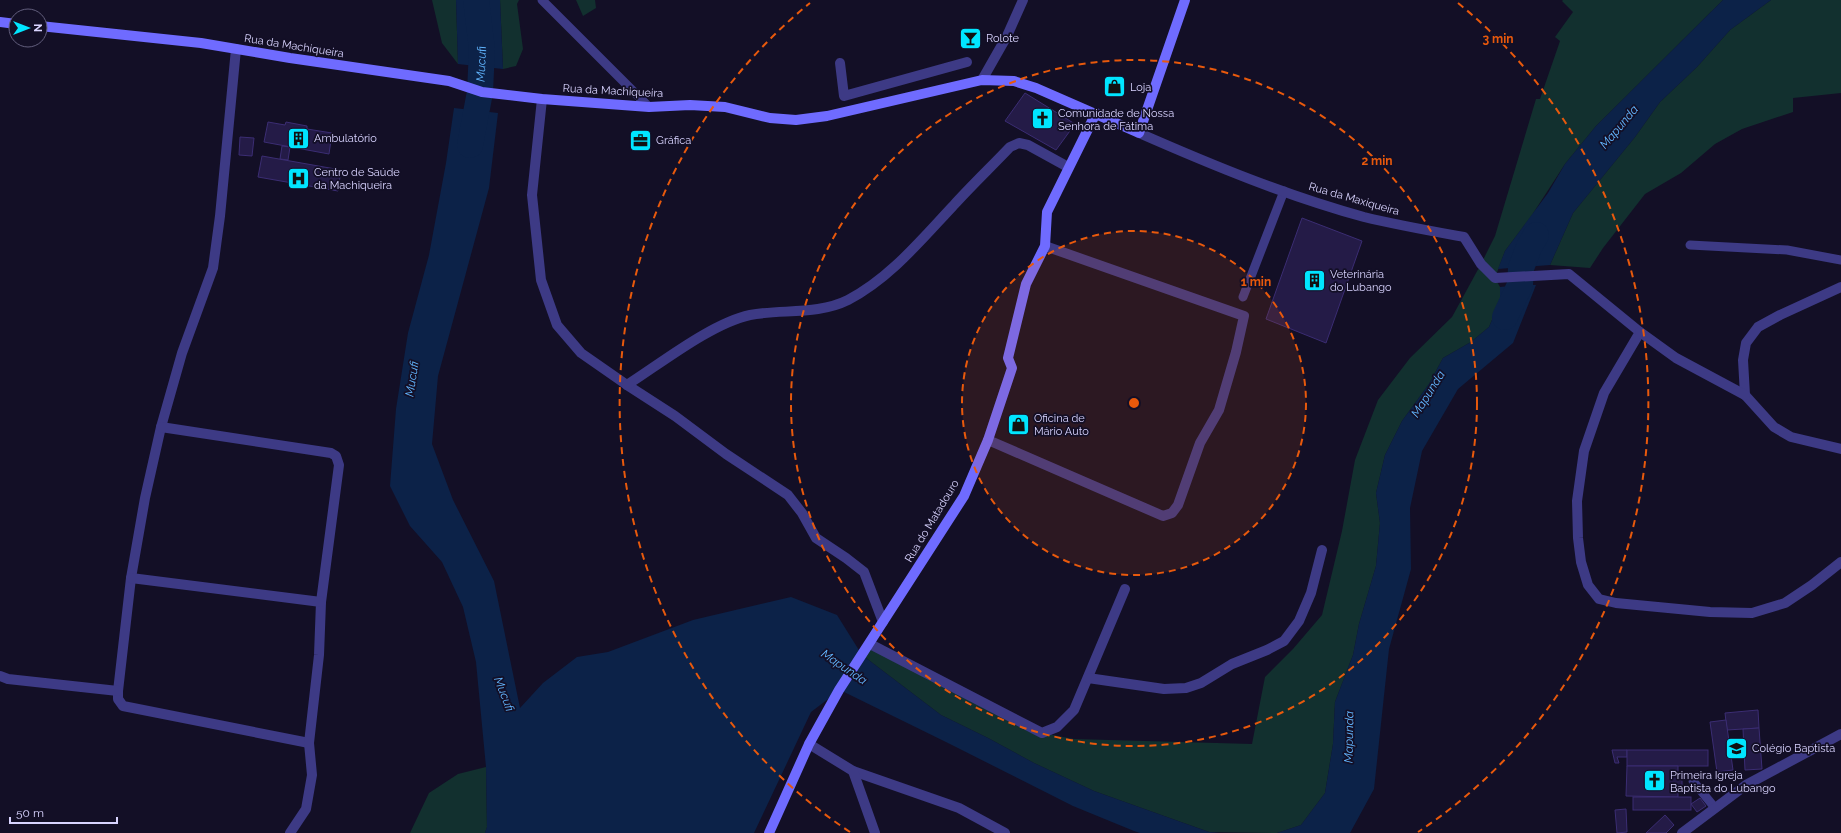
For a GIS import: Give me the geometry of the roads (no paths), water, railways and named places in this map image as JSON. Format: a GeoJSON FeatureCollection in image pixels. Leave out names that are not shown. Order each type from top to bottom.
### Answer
{"type":"FeatureCollection","features":[{"type":"Feature","properties":{"kind":"street"},"geometry":{"type":"LineString","coordinates":[[982,80],[1007,36],[1023,0]]}},
{"type":"Feature","properties":{"kind":"street"},"geometry":{"type":"LineString","coordinates":[[1140,133],[1184,0]]}},
{"type":"Feature","properties":{"kind":"street","name":"Rua da Machiqueira"},"geometry":{"type":"LineString","coordinates":[[48,27],[106,31],[201,43],[449,81],[482,92],[542,99],[649,107],[690,105],[725,107],[770,118],[796,120],[856,111],[982,80],[1014,82],[1036,88],[1193,156]]}},
{"type":"Feature","properties":{"kind":"street"},"geometry":{"type":"LineString","coordinates":[[236,49],[220,216],[213,268],[182,353],[161,427],[145,498],[131,578],[118,699],[123,706],[309,743]]}},
{"type":"Feature","properties":{"kind":"street"},"geometry":{"type":"LineString","coordinates":[[840,63],[844,96],[967,62]]}},
{"type":"Feature","properties":{"kind":"street"},"geometry":{"type":"LineString","coordinates":[[542,99],[532,195],[541,280],[557,324],[581,353],[627,385],[676,416],[726,454],[788,495],[802,513],[816,538],[864,572],[883,622]]}},
{"type":"Feature","properties":{"kind":"street","name":"Rua do Matadouro"},"geometry":{"type":"LineString","coordinates":[[768,833],[809,744],[840,690],[964,496],[988,440],[1012,368],[1008,358],[1026,284],[1045,246],[1047,212],[1096,113]]}},
{"type":"Feature","properties":{"kind":"street"},"geometry":{"type":"LineString","coordinates":[[627,385],[714,329],[749,316],[830,307],[848,300],[880,278],[912,251],[954,204],[1010,147],[1019,143],[1028,145],[1068,167]]}},
{"type":"Feature","properties":{"kind":"street","name":"Rua da Maxiqueira"},"geometry":{"type":"LineString","coordinates":[[1193,156],[1284,191],[1363,216],[1464,237],[1481,264],[1495,278],[1569,274],[1640,332]]}},
{"type":"Feature","properties":{"kind":"street"},"geometry":{"type":"LineString","coordinates":[[988,440],[1163,516],[1172,513],[1178,505],[1200,443],[1218,410],[1236,352],[1244,316],[1045,246]]}},
{"type":"Feature","properties":{"kind":"street"},"geometry":{"type":"LineString","coordinates":[[1745,395],[1743,360],[1746,343],[1758,327],[1780,315],[1841,287]]}},
{"type":"Feature","properties":{"kind":"street"},"geometry":{"type":"LineString","coordinates":[[1841,449],[1791,437],[1774,427],[1745,395],[1676,358],[1640,332],[1604,393],[1584,451],[1577,501],[1578,538],[1581,562],[1588,585],[1599,599],[1616,603],[1710,612],[1752,613],[1785,603],[1812,585],[1841,562]]}},
{"type":"Feature","properties":{"kind":"street"},"geometry":{"type":"LineString","coordinates":[[161,427],[331,453],[336,456],[339,465],[321,602],[319,655],[309,743],[312,775],[306,809],[290,833]]}},
{"type":"Feature","properties":{"kind":"street"},"geometry":{"type":"LineString","coordinates":[[1088,678],[1164,689],[1186,688],[1201,683],[1232,664],[1267,650],[1284,641],[1298,621],[1311,593],[1322,550]]}},
{"type":"Feature","properties":{"kind":"street"},"geometry":{"type":"LineString","coordinates":[[131,578],[321,602]]}},
{"type":"Feature","properties":{"kind":"street"},"geometry":{"type":"LineString","coordinates":[[870,644],[1042,733],[1057,727],[1074,710],[1124,589]]}},
{"type":"Feature","properties":{"kind":"street"},"geometry":{"type":"LineString","coordinates":[[0,676],[8,679],[118,691]]}},
{"type":"Feature","properties":{"kind":"street"},"geometry":{"type":"LineString","coordinates":[[1682,833],[1746,785],[1841,734]]}},
{"type":"Feature","properties":{"kind":"street"},"geometry":{"type":"LineString","coordinates":[[809,744],[852,771],[959,808],[1005,833]]}},
{"type":"Feature","properties":{"kind":"street"},"geometry":{"type":"LineString","coordinates":[[852,771],[875,833]]}},
{"type":"Feature","properties":{"kind":"lane"},"geometry":{"type":"LineString","coordinates":[[542,0],[649,107]]}},
{"type":"Feature","properties":{"kind":"lane"},"geometry":{"type":"LineString","coordinates":[[1243,297],[1284,191]]}},
{"type":"Feature","properties":{"kind":"lane"},"geometry":{"type":"LineString","coordinates":[[1690,245],[1787,250],[1841,260]]}},
{"type":"Feature","properties":{"kind":"lane"},"geometry":{"type":"LineString","coordinates":[[1693,782],[1715,808]]}},
{"type":"Feature","properties":{"kind":"water"},"geometry":{"type":"Polygon","coordinates":[[[456,0],[500,0],[503,69],[458,64],[456,0]]]}},
{"type":"Feature","properties":{"kind":"water"},"geometry":{"type":"Polygon","coordinates":[[[1723,0],[1771,0],[1730,30],[1697,67],[1660,102],[1635,137],[1573,213],[1550,265],[1498,269],[1505,251],[1548,193],[1565,164],[1596,126],[1723,0]]]}},
{"type":"Feature","properties":{"kind":"water"},"geometry":{"type":"Polygon","coordinates":[[[454,108],[498,113],[489,188],[438,376],[432,444],[453,500],[494,581],[520,708],[543,683],[577,657],[608,652],[693,620],[791,597],[837,615],[862,655],[941,715],[1034,763],[1094,791],[1209,832],[1220,833],[1140,833],[1134,831],[1073,806],[840,690],[811,712],[754,833],[485,833],[487,827],[486,767],[476,662],[463,607],[442,562],[410,526],[390,486],[396,409],[408,333],[429,255],[446,163],[454,108]]]}},
{"type":"Feature","properties":{"kind":"water"},"geometry":{"type":"Polygon","coordinates":[[[1536,285],[1513,343],[1458,389],[1422,451],[1410,508],[1411,569],[1389,649],[1374,789],[1350,833],[1277,833],[1301,825],[1325,793],[1333,744],[1335,702],[1353,655],[1359,624],[1376,566],[1380,523],[1376,493],[1385,455],[1402,421],[1429,384],[1443,358],[1471,342],[1489,327],[1500,301],[1500,287],[1536,285]]]}},
{"type":"Feature","properties":{"kind":"waterway","name":"Mucufi"},"geometry":{"type":"LineString","coordinates":[[470,145],[480,92],[482,49],[476,0]]}},
{"type":"Feature","properties":{"kind":"waterway","name":"Mapunda"},"geometry":{"type":"LineString","coordinates":[[1505,317],[1520,285],[1521,268],[1529,247],[1536,235]]}},
{"type":"Feature","properties":{"kind":"place","name":"Rolote"},"geometry":{"type":"Point","coordinates":[971,38]}},
{"type":"Feature","properties":{"kind":"place","name":"Loja"},"geometry":{"type":"Point","coordinates":[1114,87]}},
{"type":"Feature","properties":{"kind":"place","name":"Comunidade de Nossa Senhora de Fátima"},"geometry":{"type":"Point","coordinates":[1042,119]}},
{"type":"Feature","properties":{"kind":"place","name":"Ambulatório"},"geometry":{"type":"Point","coordinates":[298,138]}},
{"type":"Feature","properties":{"kind":"place","name":"Gráfica"},"geometry":{"type":"Point","coordinates":[640,140]}},
{"type":"Feature","properties":{"kind":"place","name":"Centro de Saúde da Machiqueira"},"geometry":{"type":"Point","coordinates":[298,178]}},
{"type":"Feature","properties":{"kind":"place","name":"Veterinária do Lubango"},"geometry":{"type":"Point","coordinates":[1314,280]}},
{"type":"Feature","properties":{"kind":"place","name":"Oficina de Mário Auto"},"geometry":{"type":"Point","coordinates":[1019,424]}},
{"type":"Feature","properties":{"kind":"place","name":"Colégio Baptista"},"geometry":{"type":"Point","coordinates":[1737,748]}},
{"type":"Feature","properties":{"kind":"place","name":"Primeira Igreja Baptista do Lubango"},"geometry":{"type":"Point","coordinates":[1654,781]}}]}
